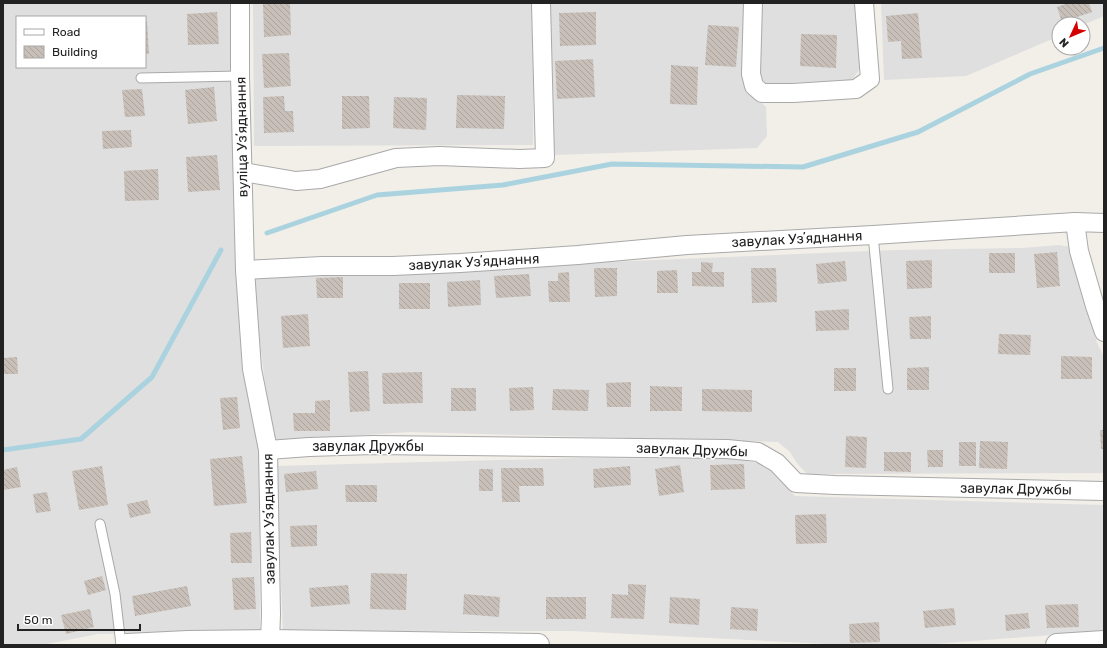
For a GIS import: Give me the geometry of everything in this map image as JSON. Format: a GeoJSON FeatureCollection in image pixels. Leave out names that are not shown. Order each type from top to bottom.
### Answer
{"type":"FeatureCollection","features":[{"type":"Feature","properties":{"kind":"street","name":"вуліца Узʼяднання"},"geometry":{"type":"LineString","coordinates":[[240,3],[240,76],[245,270]]}},
{"type":"Feature","properties":{"kind":"street"},"geometry":{"type":"LineString","coordinates":[[243,172],[296,181],[320,179],[396,158],[439,156],[519,159],[545,158],[541,3]]}},
{"type":"Feature","properties":{"kind":"street"},"geometry":{"type":"LineString","coordinates":[[753,3],[752,74],[754,86],[762,93],[794,93],[856,89],[870,79],[864,3]]}},
{"type":"Feature","properties":{"kind":"street"},"geometry":{"type":"LineString","coordinates":[[1075,222],[1079,251],[1104,332]]}},
{"type":"Feature","properties":{"kind":"street","name":"завулак Узʼяднання"},"geometry":{"type":"LineString","coordinates":[[270,641],[271,614],[268,450],[252,369],[245,270],[322,266],[393,266],[460,263],[578,255],[687,245],[1075,222],[1104,223]]}},
{"type":"Feature","properties":{"kind":"street","name":"завулак Дружбы"},"geometry":{"type":"LineString","coordinates":[[268,450],[309,446],[373,445],[726,449],[758,452],[778,463],[796,483],[1104,491]]}},
{"type":"Feature","properties":{"kind":"street"},"geometry":{"type":"LineString","coordinates":[[127,645],[270,641],[538,645]]}},
{"type":"Feature","properties":{"kind":"street"},"geometry":{"type":"LineString","coordinates":[[1057,645],[1104,642]]}},
{"type":"Feature","properties":{"kind":"lane"},"geometry":{"type":"LineString","coordinates":[[141,78],[240,76]]}},
{"type":"Feature","properties":{"kind":"lane"},"geometry":{"type":"LineString","coordinates":[[873,235],[888,389]]}},
{"type":"Feature","properties":{"kind":"lane"},"geometry":{"type":"LineString","coordinates":[[100,524],[116,594],[121,645]]}},
{"type":"Feature","properties":{"kind":"shaded area"},"geometry":{"type":"Polygon","coordinates":[[[3,3],[234,3],[244,360],[259,456],[260,632],[98,634],[42,645],[3,645],[3,3]]]}},
{"type":"Feature","properties":{"kind":"shaded area"},"geometry":{"type":"Polygon","coordinates":[[[253,3],[534,3],[533,145],[254,146],[253,3]]]}},
{"type":"Feature","properties":{"kind":"shaded area"},"geometry":{"type":"Polygon","coordinates":[[[549,3],[745,3],[750,92],[766,107],[767,136],[757,148],[554,155],[550,150],[549,3]]]}},
{"type":"Feature","properties":{"kind":"shaded area"},"geometry":{"type":"Polygon","coordinates":[[[761,3],[857,3],[861,67],[852,80],[772,84],[759,82],[761,3]]]}},
{"type":"Feature","properties":{"kind":"shaded area"},"geometry":{"type":"Polygon","coordinates":[[[881,3],[1104,3],[1104,16],[1091,22],[1091,16],[1051,16],[1051,39],[966,76],[884,80],[881,3]]]}},
{"type":"Feature","properties":{"kind":"shaded area"},"geometry":{"type":"Polygon","coordinates":[[[1059,245],[1071,247],[1097,343],[1104,357],[1104,473],[807,474],[790,452],[778,442],[409,432],[272,441],[252,277],[894,250],[1022,248],[1059,245]]]}},
{"type":"Feature","properties":{"kind":"shaded area"},"geometry":{"type":"Polygon","coordinates":[[[581,458],[737,459],[765,465],[795,496],[1104,505],[1104,631],[921,645],[848,645],[572,631],[283,631],[276,466],[581,458]]]}},
{"type":"Feature","properties":{"kind":"building"},"geometry":{"type":"Polygon","coordinates":[[[263,3],[290,3],[291,35],[264,37],[263,3]]]}},
{"type":"Feature","properties":{"kind":"building"},"geometry":{"type":"Polygon","coordinates":[[[1068,3],[1089,3],[1092,12],[1080,16],[1060,16],[1057,7],[1068,3]]]}},
{"type":"Feature","properties":{"kind":"building"},"geometry":{"type":"Polygon","coordinates":[[[217,12],[219,44],[188,45],[187,14],[217,12]]]}},
{"type":"Feature","properties":{"kind":"building"},"geometry":{"type":"Polygon","coordinates":[[[596,12],[596,45],[560,46],[559,13],[596,12]]]}},
{"type":"Feature","properties":{"kind":"building"},"geometry":{"type":"Polygon","coordinates":[[[918,13],[922,58],[902,59],[901,41],[888,42],[886,16],[918,13]]]}},
{"type":"Feature","properties":{"kind":"building"},"geometry":{"type":"Polygon","coordinates":[[[146,21],[147,21],[149,54],[146,54],[146,21]]]}},
{"type":"Feature","properties":{"kind":"building"},"geometry":{"type":"Polygon","coordinates":[[[708,25],[739,27],[736,67],[705,65],[708,25]]]}},
{"type":"Feature","properties":{"kind":"building"},"geometry":{"type":"Polygon","coordinates":[[[801,34],[837,35],[836,68],[800,66],[801,34]]]}},
{"type":"Feature","properties":{"kind":"building"},"geometry":{"type":"Polygon","coordinates":[[[289,53],[291,86],[264,88],[262,54],[289,53]]]}},
{"type":"Feature","properties":{"kind":"building"},"geometry":{"type":"Polygon","coordinates":[[[593,59],[595,97],[557,99],[555,61],[593,59]]]}},
{"type":"Feature","properties":{"kind":"building"},"geometry":{"type":"Polygon","coordinates":[[[671,65],[698,67],[697,105],[670,104],[671,65]]]}},
{"type":"Feature","properties":{"kind":"building"},"geometry":{"type":"Polygon","coordinates":[[[214,87],[217,121],[188,124],[185,90],[214,87]]]}},
{"type":"Feature","properties":{"kind":"building"},"geometry":{"type":"Polygon","coordinates":[[[142,89],[145,116],[125,117],[122,90],[142,89]]]}},
{"type":"Feature","properties":{"kind":"building"},"geometry":{"type":"Polygon","coordinates":[[[457,95],[505,96],[504,129],[456,128],[457,95]]]}},
{"type":"Feature","properties":{"kind":"building"},"geometry":{"type":"Polygon","coordinates":[[[284,96],[285,111],[293,111],[294,132],[264,133],[263,97],[284,96]]]}},
{"type":"Feature","properties":{"kind":"building"},"geometry":{"type":"Polygon","coordinates":[[[342,96],[369,96],[370,128],[342,129],[342,96]]]}},
{"type":"Feature","properties":{"kind":"building"},"geometry":{"type":"Polygon","coordinates":[[[394,97],[427,98],[426,130],[393,128],[394,97]]]}},
{"type":"Feature","properties":{"kind":"building"},"geometry":{"type":"Polygon","coordinates":[[[131,130],[132,147],[103,149],[102,131],[131,130]]]}},
{"type":"Feature","properties":{"kind":"building"},"geometry":{"type":"Polygon","coordinates":[[[217,155],[220,190],[188,192],[186,157],[217,155]]]}},
{"type":"Feature","properties":{"kind":"building"},"geometry":{"type":"Polygon","coordinates":[[[158,169],[159,200],[125,201],[124,171],[158,169]]]}},
{"type":"Feature","properties":{"kind":"building"},"geometry":{"type":"Polygon","coordinates":[[[1057,252],[1060,286],[1037,288],[1034,254],[1057,252]]]}},
{"type":"Feature","properties":{"kind":"building"},"geometry":{"type":"Polygon","coordinates":[[[989,253],[1015,253],[1015,273],[989,273],[989,253]]]}},
{"type":"Feature","properties":{"kind":"building"},"geometry":{"type":"Polygon","coordinates":[[[932,260],[932,288],[907,289],[906,261],[932,260]]]}},
{"type":"Feature","properties":{"kind":"building"},"geometry":{"type":"Polygon","coordinates":[[[845,261],[847,281],[818,284],[816,264],[845,261]]]}},
{"type":"Feature","properties":{"kind":"building"},"geometry":{"type":"Polygon","coordinates":[[[701,262],[713,263],[712,272],[724,272],[724,287],[692,286],[692,272],[701,272],[701,262]]]}},
{"type":"Feature","properties":{"kind":"building"},"geometry":{"type":"Polygon","coordinates":[[[594,268],[617,268],[617,296],[595,297],[594,268]]]}},
{"type":"Feature","properties":{"kind":"building"},"geometry":{"type":"Polygon","coordinates":[[[751,268],[776,268],[777,302],[752,303],[751,268]]]}},
{"type":"Feature","properties":{"kind":"building"},"geometry":{"type":"Polygon","coordinates":[[[677,270],[678,293],[657,293],[657,271],[677,270]]]}},
{"type":"Feature","properties":{"kind":"building"},"geometry":{"type":"Polygon","coordinates":[[[569,272],[570,302],[549,302],[548,281],[558,281],[558,273],[569,272]]]}},
{"type":"Feature","properties":{"kind":"building"},"geometry":{"type":"Polygon","coordinates":[[[529,274],[531,296],[496,298],[494,276],[529,274]]]}},
{"type":"Feature","properties":{"kind":"building"},"geometry":{"type":"Polygon","coordinates":[[[343,277],[343,298],[317,298],[316,278],[343,277]]]}},
{"type":"Feature","properties":{"kind":"building"},"geometry":{"type":"Polygon","coordinates":[[[480,280],[481,305],[448,307],[447,282],[480,280]]]}},
{"type":"Feature","properties":{"kind":"building"},"geometry":{"type":"Polygon","coordinates":[[[399,283],[430,283],[430,309],[399,309],[399,283]]]}},
{"type":"Feature","properties":{"kind":"building"},"geometry":{"type":"Polygon","coordinates":[[[849,309],[849,330],[816,331],[815,311],[849,309]]]}},
{"type":"Feature","properties":{"kind":"building"},"geometry":{"type":"Polygon","coordinates":[[[308,314],[310,346],[283,348],[281,316],[308,314]]]}},
{"type":"Feature","properties":{"kind":"building"},"geometry":{"type":"Polygon","coordinates":[[[931,316],[931,339],[910,339],[909,317],[931,316]]]}},
{"type":"Feature","properties":{"kind":"building"},"geometry":{"type":"Polygon","coordinates":[[[999,334],[1031,335],[1030,355],[998,354],[999,334]]]}},
{"type":"Feature","properties":{"kind":"building"},"geometry":{"type":"Polygon","coordinates":[[[1061,356],[1092,357],[1092,379],[1061,379],[1061,356]]]}},
{"type":"Feature","properties":{"kind":"building"},"geometry":{"type":"Polygon","coordinates":[[[17,357],[18,374],[3,374],[3,358],[17,357]]]}},
{"type":"Feature","properties":{"kind":"building"},"geometry":{"type":"Polygon","coordinates":[[[929,367],[929,390],[907,390],[907,368],[929,367]]]}},
{"type":"Feature","properties":{"kind":"building"},"geometry":{"type":"Polygon","coordinates":[[[834,368],[856,368],[856,391],[834,391],[834,368]]]}},
{"type":"Feature","properties":{"kind":"building"},"geometry":{"type":"Polygon","coordinates":[[[368,371],[370,411],[350,412],[348,372],[368,371]]]}},
{"type":"Feature","properties":{"kind":"building"},"geometry":{"type":"Polygon","coordinates":[[[422,372],[423,403],[383,404],[382,373],[422,372]]]}},
{"type":"Feature","properties":{"kind":"building"},"geometry":{"type":"Polygon","coordinates":[[[631,382],[631,407],[607,407],[606,383],[631,382]]]}},
{"type":"Feature","properties":{"kind":"building"},"geometry":{"type":"Polygon","coordinates":[[[650,386],[682,387],[682,411],[650,411],[650,386]]]}},
{"type":"Feature","properties":{"kind":"building"},"geometry":{"type":"Polygon","coordinates":[[[533,387],[534,410],[510,411],[509,388],[533,387]]]}},
{"type":"Feature","properties":{"kind":"building"},"geometry":{"type":"Polygon","coordinates":[[[451,388],[476,388],[476,411],[451,411],[451,388]]]}},
{"type":"Feature","properties":{"kind":"building"},"geometry":{"type":"Polygon","coordinates":[[[553,389],[589,390],[588,411],[552,410],[553,389]]]}},
{"type":"Feature","properties":{"kind":"building"},"geometry":{"type":"Polygon","coordinates":[[[702,389],[752,390],[752,412],[702,411],[702,389]]]}},
{"type":"Feature","properties":{"kind":"building"},"geometry":{"type":"Polygon","coordinates":[[[237,397],[240,428],[223,430],[220,398],[237,397]]]}},
{"type":"Feature","properties":{"kind":"building"},"geometry":{"type":"Polygon","coordinates":[[[330,400],[330,431],[294,431],[293,413],[315,413],[315,401],[330,400]]]}},
{"type":"Feature","properties":{"kind":"building"},"geometry":{"type":"Polygon","coordinates":[[[1100,430],[1104,430],[1104,449],[1101,449],[1100,430]]]}},
{"type":"Feature","properties":{"kind":"building"},"geometry":{"type":"Polygon","coordinates":[[[846,436],[867,437],[866,468],[845,467],[846,436]]]}},
{"type":"Feature","properties":{"kind":"building"},"geometry":{"type":"Polygon","coordinates":[[[980,441],[1008,442],[1007,469],[979,468],[980,441]]]}},
{"type":"Feature","properties":{"kind":"building"},"geometry":{"type":"Polygon","coordinates":[[[959,442],[976,442],[976,466],[959,466],[959,442]]]}},
{"type":"Feature","properties":{"kind":"building"},"geometry":{"type":"Polygon","coordinates":[[[927,450],[943,450],[943,467],[928,467],[927,450]]]}},
{"type":"Feature","properties":{"kind":"building"},"geometry":{"type":"Polygon","coordinates":[[[884,452],[911,452],[911,472],[884,471],[884,452]]]}},
{"type":"Feature","properties":{"kind":"building"},"geometry":{"type":"Polygon","coordinates":[[[242,456],[247,503],[214,506],[210,459],[242,456]]]}},
{"type":"Feature","properties":{"kind":"building"},"geometry":{"type":"Polygon","coordinates":[[[744,464],[745,489],[711,490],[710,465],[744,464]]]}},
{"type":"Feature","properties":{"kind":"building"},"geometry":{"type":"Polygon","coordinates":[[[680,465],[684,492],[659,496],[655,469],[680,465]]]}},
{"type":"Feature","properties":{"kind":"building"},"geometry":{"type":"Polygon","coordinates":[[[102,466],[108,505],[79,510],[72,471],[102,466]]]}},
{"type":"Feature","properties":{"kind":"building"},"geometry":{"type":"Polygon","coordinates":[[[630,466],[631,485],[594,488],[593,469],[630,466]]]}},
{"type":"Feature","properties":{"kind":"building"},"geometry":{"type":"Polygon","coordinates":[[[17,467],[21,487],[3,490],[3,470],[17,467]]]}},
{"type":"Feature","properties":{"kind":"building"},"geometry":{"type":"Polygon","coordinates":[[[501,468],[543,468],[544,486],[519,486],[520,502],[502,502],[501,468]]]}},
{"type":"Feature","properties":{"kind":"building"},"geometry":{"type":"Polygon","coordinates":[[[479,469],[493,469],[493,491],[479,491],[479,469]]]}},
{"type":"Feature","properties":{"kind":"building"},"geometry":{"type":"Polygon","coordinates":[[[316,471],[318,489],[286,492],[284,474],[316,471]]]}},
{"type":"Feature","properties":{"kind":"building"},"geometry":{"type":"Polygon","coordinates":[[[345,485],[377,485],[377,502],[346,502],[345,485]]]}},
{"type":"Feature","properties":{"kind":"building"},"geometry":{"type":"Polygon","coordinates":[[[47,492],[51,511],[36,513],[33,494],[47,492]]]}},
{"type":"Feature","properties":{"kind":"building"},"geometry":{"type":"Polygon","coordinates":[[[147,500],[151,513],[130,518],[127,504],[147,500]]]}},
{"type":"Feature","properties":{"kind":"building"},"geometry":{"type":"Polygon","coordinates":[[[826,514],[827,543],[796,544],[795,515],[826,514]]]}},
{"type":"Feature","properties":{"kind":"building"},"geometry":{"type":"Polygon","coordinates":[[[317,525],[317,546],[291,547],[290,526],[317,525]]]}},
{"type":"Feature","properties":{"kind":"building"},"geometry":{"type":"Polygon","coordinates":[[[251,532],[252,563],[231,563],[230,533],[251,532]]]}},
{"type":"Feature","properties":{"kind":"building"},"geometry":{"type":"Polygon","coordinates":[[[371,573],[407,574],[406,610],[370,609],[371,573]]]}},
{"type":"Feature","properties":{"kind":"building"},"geometry":{"type":"Polygon","coordinates":[[[102,576],[106,590],[88,595],[84,581],[102,576]]]}},
{"type":"Feature","properties":{"kind":"building"},"geometry":{"type":"Polygon","coordinates":[[[254,577],[256,609],[234,610],[232,578],[254,577]]]}},
{"type":"Feature","properties":{"kind":"building"},"geometry":{"type":"Polygon","coordinates":[[[628,584],[646,585],[644,619],[611,618],[612,594],[628,595],[628,584]]]}},
{"type":"Feature","properties":{"kind":"building"},"geometry":{"type":"Polygon","coordinates":[[[348,585],[350,604],[311,607],[309,588],[348,585]]]}},
{"type":"Feature","properties":{"kind":"building"},"geometry":{"type":"Polygon","coordinates":[[[187,586],[191,606],[135,616],[132,596],[187,586]]]}},
{"type":"Feature","properties":{"kind":"building"},"geometry":{"type":"Polygon","coordinates":[[[464,594],[500,597],[499,617],[463,614],[464,594]]]}},
{"type":"Feature","properties":{"kind":"building"},"geometry":{"type":"Polygon","coordinates":[[[546,597],[586,597],[586,619],[546,619],[546,597]]]}},
{"type":"Feature","properties":{"kind":"building"},"geometry":{"type":"Polygon","coordinates":[[[670,597],[700,599],[699,625],[669,623],[670,597]]]}},
{"type":"Feature","properties":{"kind":"building"},"geometry":{"type":"Polygon","coordinates":[[[1078,604],[1079,627],[1047,628],[1045,605],[1078,604]]]}},
{"type":"Feature","properties":{"kind":"building"},"geometry":{"type":"Polygon","coordinates":[[[731,607],[758,609],[757,631],[730,629],[731,607]]]}},
{"type":"Feature","properties":{"kind":"building"},"geometry":{"type":"Polygon","coordinates":[[[954,608],[956,625],[925,628],[923,611],[954,608]]]}},
{"type":"Feature","properties":{"kind":"building"},"geometry":{"type":"Polygon","coordinates":[[[90,609],[94,627],[66,634],[61,615],[90,609]]]}},
{"type":"Feature","properties":{"kind":"building"},"geometry":{"type":"Polygon","coordinates":[[[1028,613],[1030,628],[1006,631],[1005,615],[1028,613]]]}},
{"type":"Feature","properties":{"kind":"building"},"geometry":{"type":"Polygon","coordinates":[[[879,622],[880,642],[850,643],[849,624],[879,622]]]}},
{"type":"Feature","properties":{"kind":"waterway"},"geometry":{"type":"LineString","coordinates":[[267,233],[377,195],[503,185],[612,164],[803,167],[918,132],[1030,74],[1104,48]]}},
{"type":"Feature","properties":{"kind":"waterway"},"geometry":{"type":"LineString","coordinates":[[3,450],[81,439],[152,377],[221,250]]}}]}
